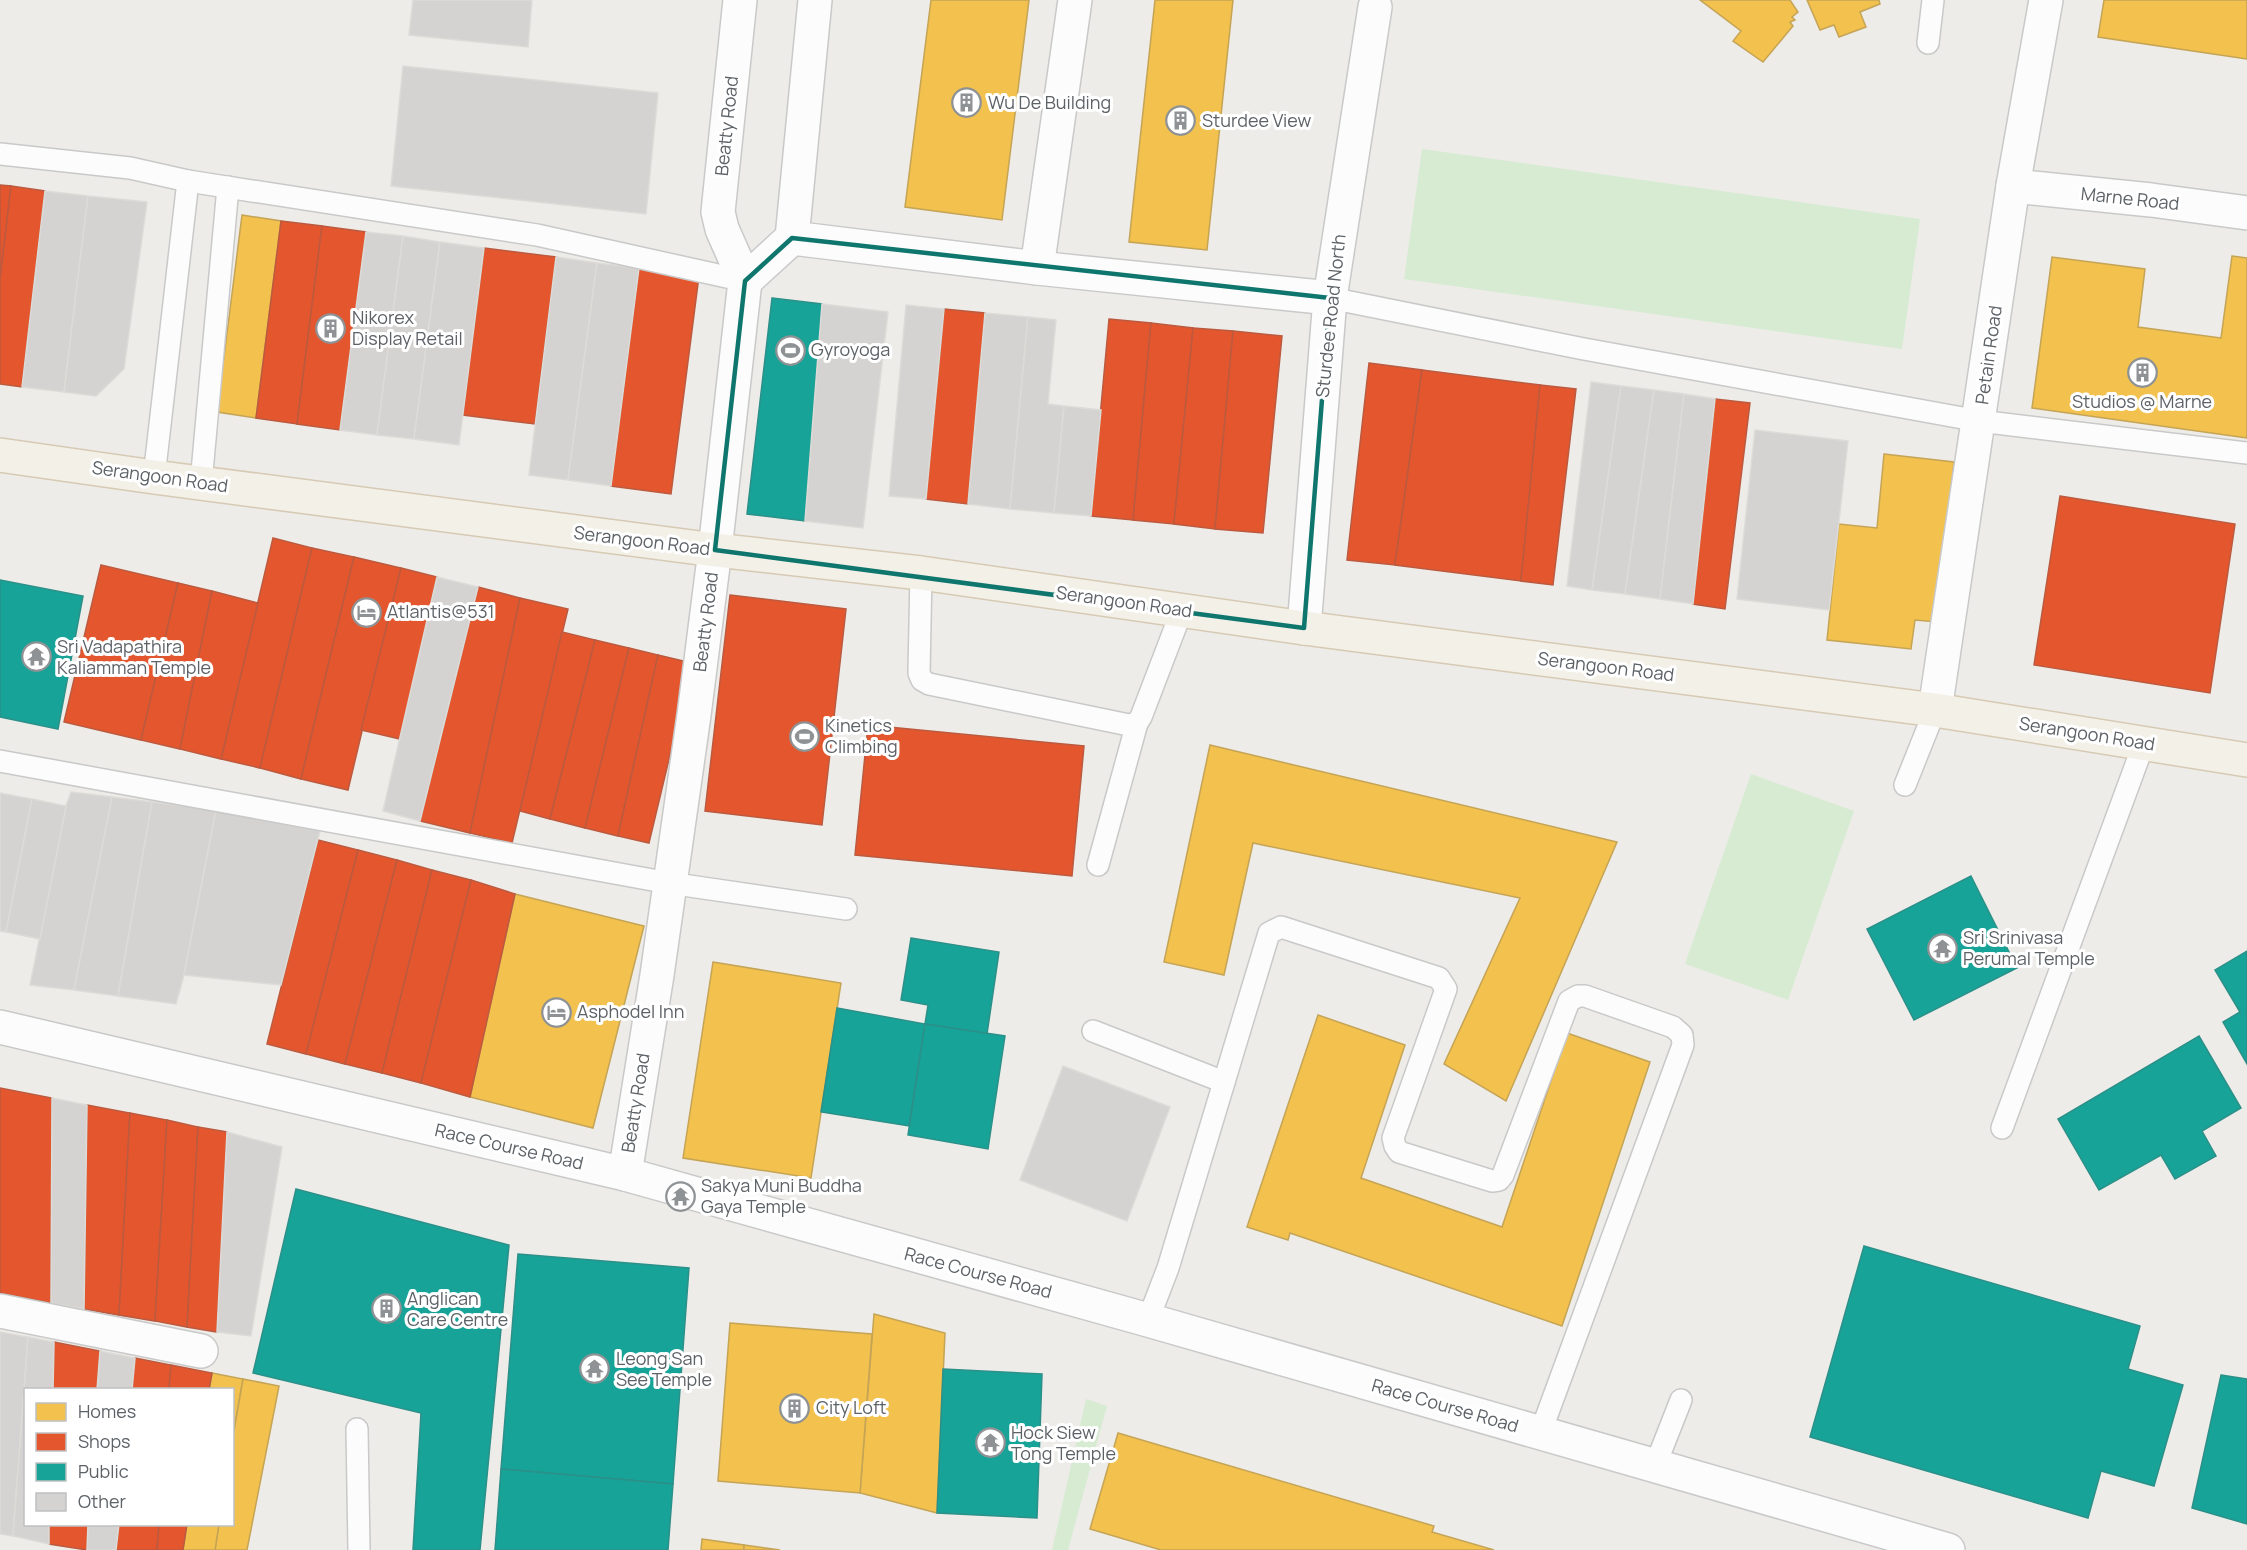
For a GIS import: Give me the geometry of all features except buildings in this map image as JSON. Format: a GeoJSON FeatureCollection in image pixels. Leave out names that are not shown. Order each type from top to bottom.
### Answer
{"type":"FeatureCollection","features":[{"type":"Feature","properties":{"kind":"main road","name":"Serangoon Road"},"geometry":{"type":"LineString","coordinates":[[0,455],[715,550],[921,573],[1304,628],[1935,710],[2247,760]]}},
{"type":"Feature","properties":{"kind":"street","name":"Beatty Road"},"geometry":{"type":"LineString","coordinates":[[625,1174],[657,975],[694,714],[745,281],[722,229],[718,212],[740,0]]}},
{"type":"Feature","properties":{"kind":"street"},"geometry":{"type":"LineString","coordinates":[[745,281],[792,238],[815,0]]}},
{"type":"Feature","properties":{"kind":"street"},"geometry":{"type":"LineString","coordinates":[[1037,268],[1075,0]]}},
{"type":"Feature","properties":{"kind":"street","name":"Petain Road"},"geometry":{"type":"LineString","coordinates":[[1935,710],[2013,186],[2046,0]]}},
{"type":"Feature","properties":{"kind":"street","name":"Sturdee Road North"},"geometry":{"type":"LineString","coordinates":[[1304,628],[1330,298],[1375,7]]}},
{"type":"Feature","properties":{"kind":"street","name":"Marne Road"},"geometry":{"type":"LineString","coordinates":[[2013,186],[2151,200],[2247,213]]}},
{"type":"Feature","properties":{"kind":"street"},"geometry":{"type":"LineString","coordinates":[[792,238],[1037,268],[1330,298]]}},
{"type":"Feature","properties":{"kind":"street","name":"Race Course Road"},"geometry":{"type":"LineString","coordinates":[[0,1027],[625,1174],[1148,1320],[1948,1550]]}},
{"type":"Feature","properties":{"kind":"street"},"geometry":{"type":"LineString","coordinates":[[0,1311],[201,1351]]}},
{"type":"Feature","properties":{"kind":"lane"},"geometry":{"type":"LineString","coordinates":[[1928,43],[1933,0]]}},
{"type":"Feature","properties":{"kind":"lane"},"geometry":{"type":"LineString","coordinates":[[0,154],[130,168],[228,188],[537,235],[745,281]]}},
{"type":"Feature","properties":{"kind":"lane"},"geometry":{"type":"LineString","coordinates":[[154,477],[188,181]]}},
{"type":"Feature","properties":{"kind":"lane"},"geometry":{"type":"LineString","coordinates":[[201,483],[228,188]]}},
{"type":"Feature","properties":{"kind":"lane"},"geometry":{"type":"LineString","coordinates":[[1330,298],[1584,349],[1979,421],[2247,453]]}},
{"type":"Feature","properties":{"kind":"lane"},"geometry":{"type":"LineString","coordinates":[[921,573],[919,673],[922,680],[929,684],[1129,725],[1137,723]]}},
{"type":"Feature","properties":{"kind":"lane"},"geometry":{"type":"LineString","coordinates":[[1098,866],[1137,723],[1182,610]]}},
{"type":"Feature","properties":{"kind":"lane"},"geometry":{"type":"LineString","coordinates":[[1905,785],[1935,710]]}},
{"type":"Feature","properties":{"kind":"lane"},"geometry":{"type":"LineString","coordinates":[[2002,1128],[2144,743]]}},
{"type":"Feature","properties":{"kind":"lane"},"geometry":{"type":"LineString","coordinates":[[0,760],[669,883],[846,909]]}},
{"type":"Feature","properties":{"kind":"lane"},"geometry":{"type":"LineString","coordinates":[[1148,1320],[1168,1268],[1269,933],[1281,927],[1438,978],[1443,983],[1446,989],[1394,1138],[1395,1146],[1399,1152],[1492,1181],[1499,1180],[1503,1175],[1569,1001],[1578,996],[1585,996],[1673,1027],[1682,1035],[1683,1045],[1540,1434]]}},
{"type":"Feature","properties":{"kind":"lane"},"geometry":{"type":"LineString","coordinates":[[1093,1031],[1224,1082]]}},
{"type":"Feature","properties":{"kind":"lane"},"geometry":{"type":"LineString","coordinates":[[1655,1466],[1681,1400]]}},
{"type":"Feature","properties":{"kind":"lane"},"geometry":{"type":"LineString","coordinates":[[357,1429],[359,1550]]}},
{"type":"Feature","properties":{"kind":"highlighted area"},"geometry":{"type":"Polygon","coordinates":[[[792,238],[1330,298],[1304,628],[715,550],[745,281],[792,238]]]}},
{"type":"Feature","properties":{"kind":"green space"},"geometry":{"type":"Polygon","coordinates":[[[1422,149],[1920,219],[1902,349],[1404,279],[1422,149]]]}},
{"type":"Feature","properties":{"kind":"green space"},"geometry":{"type":"Polygon","coordinates":[[[1751,774],[1854,811],[1788,1000],[1685,964],[1751,774]]]}},
{"type":"Feature","properties":{"kind":"green space"},"geometry":{"type":"Polygon","coordinates":[[[1086,1399],[1107,1406],[1068,1550],[1052,1550],[1086,1399]]]}},
{"type":"Feature","properties":{"kind":"place","name":"Wu De Building"},"geometry":{"type":"Point","coordinates":[967,103]}},
{"type":"Feature","properties":{"kind":"place","name":"Sturdee View"},"geometry":{"type":"Point","coordinates":[1181,121]}},
{"type":"Feature","properties":{"kind":"place","name":"Nikorex Display Retail"},"geometry":{"type":"Point","coordinates":[331,328]}},
{"type":"Feature","properties":{"kind":"place","name":"Gyroyoga"},"geometry":{"type":"Point","coordinates":[790,350]}},
{"type":"Feature","properties":{"kind":"place","name":"Studios @ Marne"},"geometry":{"type":"Point","coordinates":[2142,373]}},
{"type":"Feature","properties":{"kind":"place","name":"Atlantis@531"},"geometry":{"type":"Point","coordinates":[366,612]}},
{"type":"Feature","properties":{"kind":"place","name":"Sri Vadapathira Kaliamman Temple"},"geometry":{"type":"Point","coordinates":[36,657]}},
{"type":"Feature","properties":{"kind":"place","name":"Kinetics Climbing"},"geometry":{"type":"Point","coordinates":[804,736]}},
{"type":"Feature","properties":{"kind":"place","name":"Sri Srinivasa Perumal Temple"},"geometry":{"type":"Point","coordinates":[1942,948]}},
{"type":"Feature","properties":{"kind":"place","name":"Asphodel Inn"},"geometry":{"type":"Point","coordinates":[556,1012]}},
{"type":"Feature","properties":{"kind":"place","name":"Sakya Muni Buddha Gaya Temple"},"geometry":{"type":"Point","coordinates":[680,1196]}},
{"type":"Feature","properties":{"kind":"place","name":"Anglican Care Centre"},"geometry":{"type":"Point","coordinates":[386,1309]}},
{"type":"Feature","properties":{"kind":"place","name":"Leong San See Temple"},"geometry":{"type":"Point","coordinates":[595,1369]}},
{"type":"Feature","properties":{"kind":"place","name":"City Loft"},"geometry":{"type":"Point","coordinates":[795,1408]}},
{"type":"Feature","properties":{"kind":"place","name":"Hock Siew Tong Temple"},"geometry":{"type":"Point","coordinates":[990,1443]}}]}
